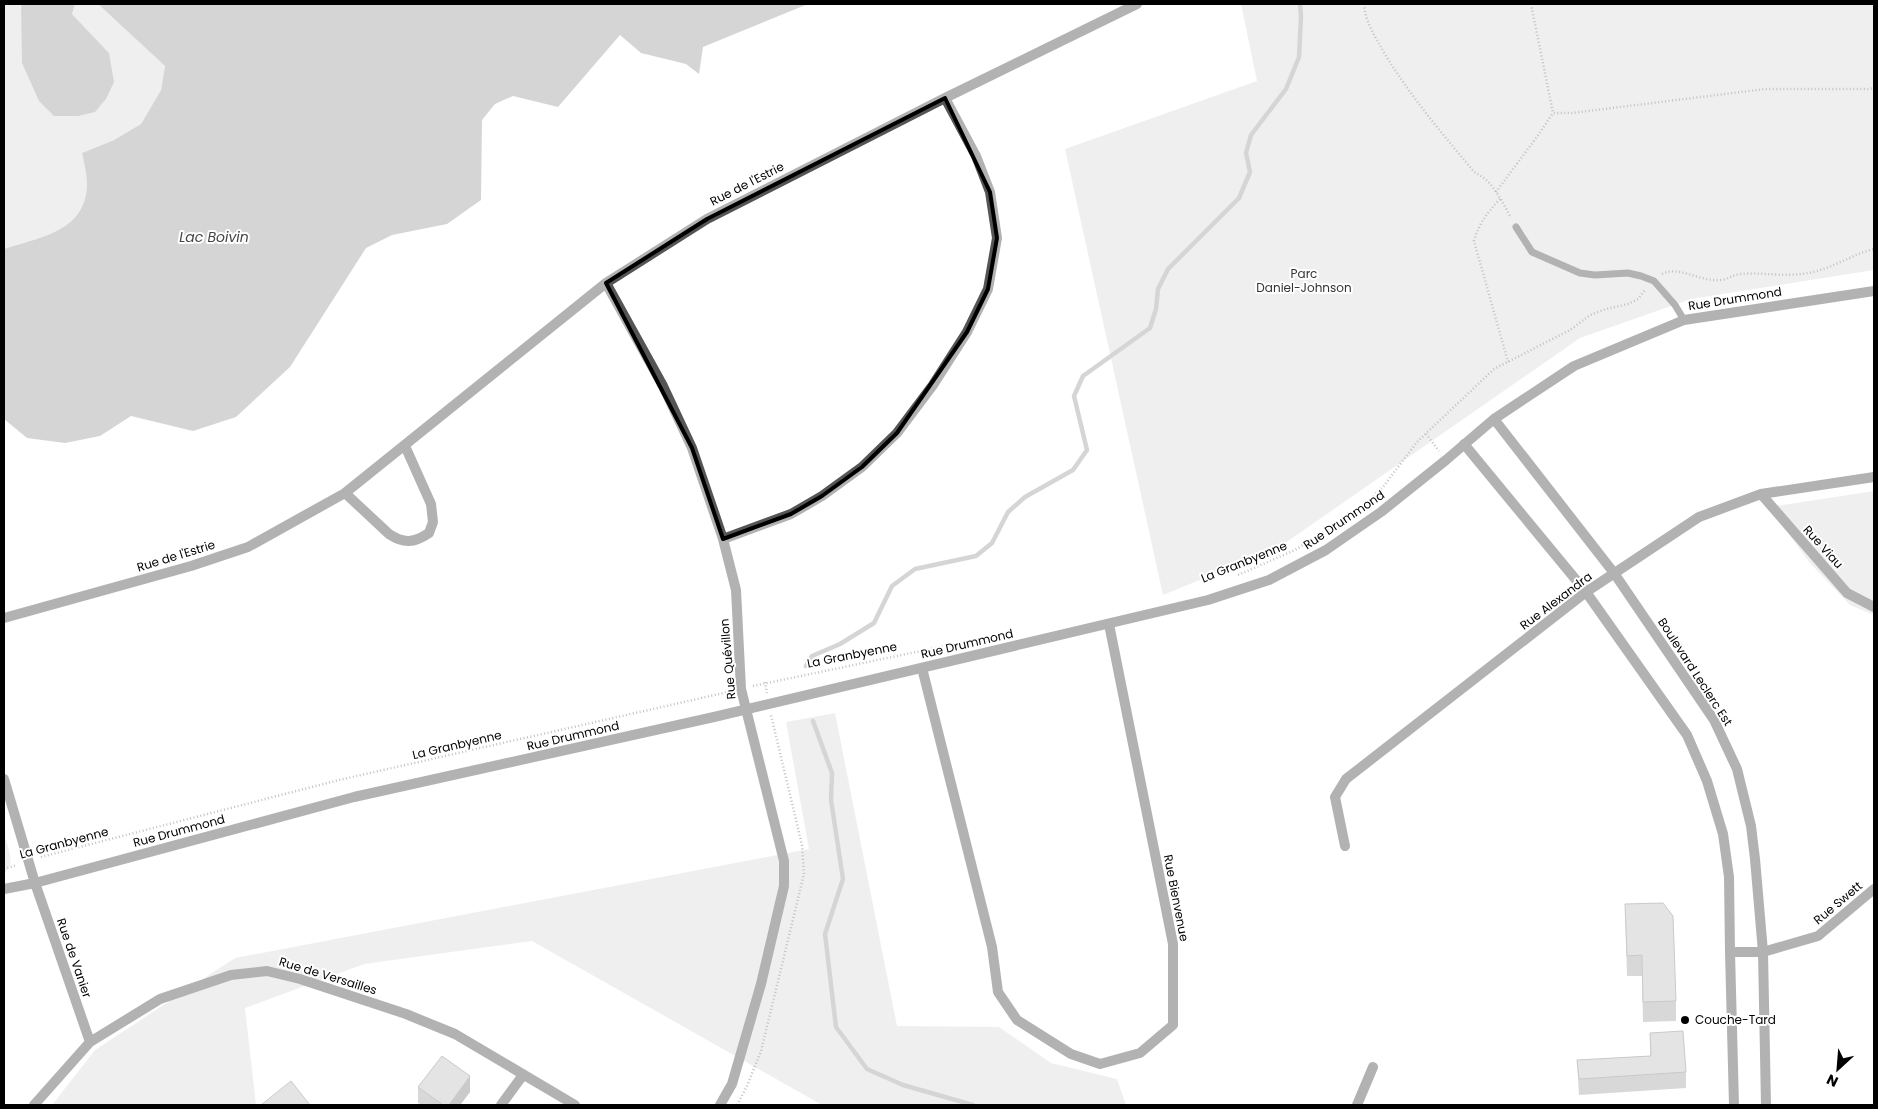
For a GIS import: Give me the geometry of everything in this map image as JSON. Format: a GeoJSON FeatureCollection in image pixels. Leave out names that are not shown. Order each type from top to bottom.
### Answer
{"type":"FeatureCollection","features":[{"type":"Feature","properties":{"kind":"street","name":"Rue de l'Estrie"},"geometry":{"type":"LineString","coordinates":[[4,618],[191,566],[248,547],[345,493],[606,283],[706,219],[944,98],[1137,4]]}},
{"type":"Feature","properties":{"kind":"street"},"geometry":{"type":"LineString","coordinates":[[723,539],[791,514],[822,496],[862,467],[897,433],[933,385],[967,332],[988,289],[997,238],[990,192],[976,156],[944,98]]}},
{"type":"Feature","properties":{"kind":"street","name":"Rue Quévillon"},"geometry":{"type":"LineString","coordinates":[[606,283],[663,386],[692,448],[723,539],[736,590],[741,689],[784,861],[784,886],[761,984],[741,1058],[732,1084],[720,1105]]}},
{"type":"Feature","properties":{"kind":"street","name":"Rue Drummond"},"geometry":{"type":"LineString","coordinates":[[4,889],[35,883],[354,797],[746,709],[1208,600],[1269,580],[1326,550],[1381,512],[1494,419],[1574,366],[1684,320],[1874,290]]}},
{"type":"Feature","properties":{"kind":"street","name":"Boulevard Leclerc Est"},"geometry":{"type":"LineString","coordinates":[[1494,419],[1614,572],[1714,720],[1737,769],[1751,826],[1763,952],[1766,1105]]}},
{"type":"Feature","properties":{"kind":"street"},"geometry":{"type":"LineString","coordinates":[[1464,444],[1586,592],[1687,735],[1707,781],[1723,834],[1729,877],[1734,1105]]}},
{"type":"Feature","properties":{"kind":"street"},"geometry":{"type":"LineString","coordinates":[[345,493],[397,540],[413,541],[429,533],[433,522],[431,504],[405,446]]}},
{"type":"Feature","properties":{"kind":"street","name":"Rue Alexandra"},"geometry":{"type":"LineString","coordinates":[[1345,846],[1335,796],[1346,779],[1614,572],[1699,517],[1761,494],[1874,477]]}},
{"type":"Feature","properties":{"kind":"street","name":"Rue Viau"},"geometry":{"type":"LineString","coordinates":[[1761,494],[1847,593],[1874,606]]}},
{"type":"Feature","properties":{"kind":"street","name":"Rue Bienvenue"},"geometry":{"type":"LineString","coordinates":[[922,668],[992,946],[998,992],[1017,1020],[1071,1054],[1100,1064],[1140,1053],[1173,1025],[1173,944],[1109,624]]}},
{"type":"Feature","properties":{"kind":"street"},"geometry":{"type":"LineString","coordinates":[[4,779],[35,883]]}},
{"type":"Feature","properties":{"kind":"street","name":"Rue de Vanier"},"geometry":{"type":"LineString","coordinates":[[35,883],[90,1042]]}},
{"type":"Feature","properties":{"kind":"street","name":"Rue Swett"},"geometry":{"type":"LineString","coordinates":[[1730,952],[1763,952],[1818,936],[1874,889]]}},
{"type":"Feature","properties":{"kind":"street","name":"Rue de Versailles"},"geometry":{"type":"LineString","coordinates":[[34,1105],[90,1042],[160,999],[231,975],[267,971],[300,979],[406,1014],[456,1034],[575,1105]]}},
{"type":"Feature","properties":{"kind":"street"},"geometry":{"type":"LineString","coordinates":[[1357,1105],[1373,1067]]}},
{"type":"Feature","properties":{"kind":"street"},"geometry":{"type":"LineString","coordinates":[[501,1105],[522,1075]]}},
{"type":"Feature","properties":{"kind":"lane"},"geometry":{"type":"LineString","coordinates":[[1516,227],[1532,252],[1580,273],[1594,275],[1628,273],[1654,281],[1675,305],[1684,320]]}},
{"type":"Feature","properties":{"kind":"path"},"geometry":{"type":"LineString","coordinates":[[1364,4],[1364,10],[1372,32],[1395,72],[1474,172],[1486,180],[1496,192],[1516,227]]}},
{"type":"Feature","properties":{"kind":"path"},"geometry":{"type":"LineString","coordinates":[[1496,192],[1553,113],[1531,4]]}},
{"type":"Feature","properties":{"kind":"path"},"geometry":{"type":"LineString","coordinates":[[1553,113],[1572,113],[1765,89],[1874,88]]}},
{"type":"Feature","properties":{"kind":"path"},"geometry":{"type":"LineString","coordinates":[[1500,199],[1482,221],[1474,241],[1508,362]]}},
{"type":"Feature","properties":{"kind":"path"},"geometry":{"type":"LineString","coordinates":[[1661,274],[1670,270],[1706,280],[1723,280],[1738,274],[1795,275],[1812,273],[1832,267],[1864,251],[1874,249]]}},
{"type":"Feature","properties":{"kind":"path","name":"La Granbyenne"},"geometry":{"type":"LineString","coordinates":[[1230,578],[1295,550],[1358,510],[1384,487],[1409,451],[1494,369],[1570,330],[1590,315],[1633,302],[1647,288]]}},
{"type":"Feature","properties":{"kind":"path"},"geometry":{"type":"LineString","coordinates":[[1426,434],[1440,452]]}},
{"type":"Feature","properties":{"kind":"path","name":"La Granbyenne"},"geometry":{"type":"LineString","coordinates":[[4,869],[28,861],[339,780],[765,682],[1008,633]]}},
{"type":"Feature","properties":{"kind":"highlighted area"},"geometry":{"type":"Polygon","coordinates":[[[945,98],[990,192],[997,238],[988,289],[967,332],[897,433],[862,467],[822,496],[791,514],[723,539],[692,448],[606,283],[707,219],[945,98]]]}},
{"type":"Feature","properties":{"kind":"green space"},"geometry":{"type":"Polygon","coordinates":[[[4,4],[21,4],[20,7],[109,53],[72,14],[75,4],[98,4],[165,66],[161,90],[141,124],[114,140],[82,153],[87,184],[85,200],[79,213],[59,230],[4,249],[4,4]]]}},
{"type":"Feature","properties":{"kind":"green space","name":"Parc Daniel-Johnson"},"geometry":{"type":"Polygon","coordinates":[[[1241,4],[1874,4],[1874,270],[1691,299],[1580,338],[1278,548],[1163,595],[1065,149],[1257,81],[1241,4]]]}},
{"type":"Feature","properties":{"kind":"green space"},"geometry":{"type":"Polygon","coordinates":[[[1874,491],[1874,615],[1850,605],[1810,563],[1769,507],[1874,491]]]}},
{"type":"Feature","properties":{"kind":"green space"},"geometry":{"type":"Polygon","coordinates":[[[835,713],[897,1026],[999,1027],[1051,1063],[1117,1079],[1126,1105],[822,1105],[532,941],[364,964],[245,1008],[256,1105],[52,1105],[95,1050],[235,958],[809,849],[786,722],[835,713]]]}},
{"type":"Feature","properties":{"kind":"green space"},"geometry":{"type":"Polygon","coordinates":[[[4,834],[11,860],[8,869],[4,873],[4,834]]]}},
{"type":"Feature","properties":{"kind":"water"},"geometry":{"type":"Polygon","coordinates":[[[21,4],[75,4],[72,14],[109,53],[114,82],[106,99],[95,112],[78,116],[54,116],[39,101],[22,63],[21,4]]]}},
{"type":"Feature","properties":{"kind":"water","name":"Lac Boivin"},"geometry":{"type":"Polygon","coordinates":[[[98,4],[808,4],[703,47],[699,74],[686,64],[641,53],[620,35],[558,107],[513,96],[495,104],[482,120],[481,200],[447,224],[392,235],[366,248],[290,367],[236,417],[193,431],[131,416],[100,436],[65,443],[27,438],[4,419],[4,249],[59,230],[79,213],[85,200],[87,184],[82,153],[114,140],[141,124],[161,90],[165,66],[98,4]]]}},
{"type":"Feature","properties":{"kind":"building"},"geometry":{"type":"Polygon","coordinates":[[[1663,903],[1673,916],[1676,1001],[1643,1002],[1642,955],[1627,956],[1625,904],[1663,903]]]}},
{"type":"Feature","properties":{"kind":"building"},"geometry":{"type":"Polygon","coordinates":[[[1683,1031],[1686,1072],[1579,1079],[1577,1060],[1651,1056],[1650,1033],[1683,1031]]]}},
{"type":"Feature","properties":{"kind":"building"},"geometry":{"type":"Polygon","coordinates":[[[442,1056],[470,1076],[449,1105],[443,1105],[418,1087],[442,1056]]]}},
{"type":"Feature","properties":{"kind":"building"},"geometry":{"type":"Polygon","coordinates":[[[291,1081],[310,1105],[261,1105],[291,1081]]]}},
{"type":"Feature","properties":{"kind":"waterway"},"geometry":{"type":"LineString","coordinates":[[806,666],[812,656],[840,644],[874,623],[892,586],[915,569],[976,556],[992,543],[1008,512],[1025,497],[1073,470],[1087,450],[1074,396],[1083,376],[1150,328],[1156,309],[1158,289],[1168,269],[1239,198],[1250,172],[1246,153],[1251,135],[1286,89],[1299,57],[1300,4]]}},
{"type":"Feature","properties":{"kind":"waterway"},"geometry":{"type":"LineString","coordinates":[[813,721],[832,773],[831,800],[843,879],[825,934],[836,1027],[867,1069],[903,1085],[973,1105]]}},
{"type":"Feature","properties":{"kind":"place","name":"Couche-Tard"},"geometry":{"type":"Point","coordinates":[1685,1020]}}]}
